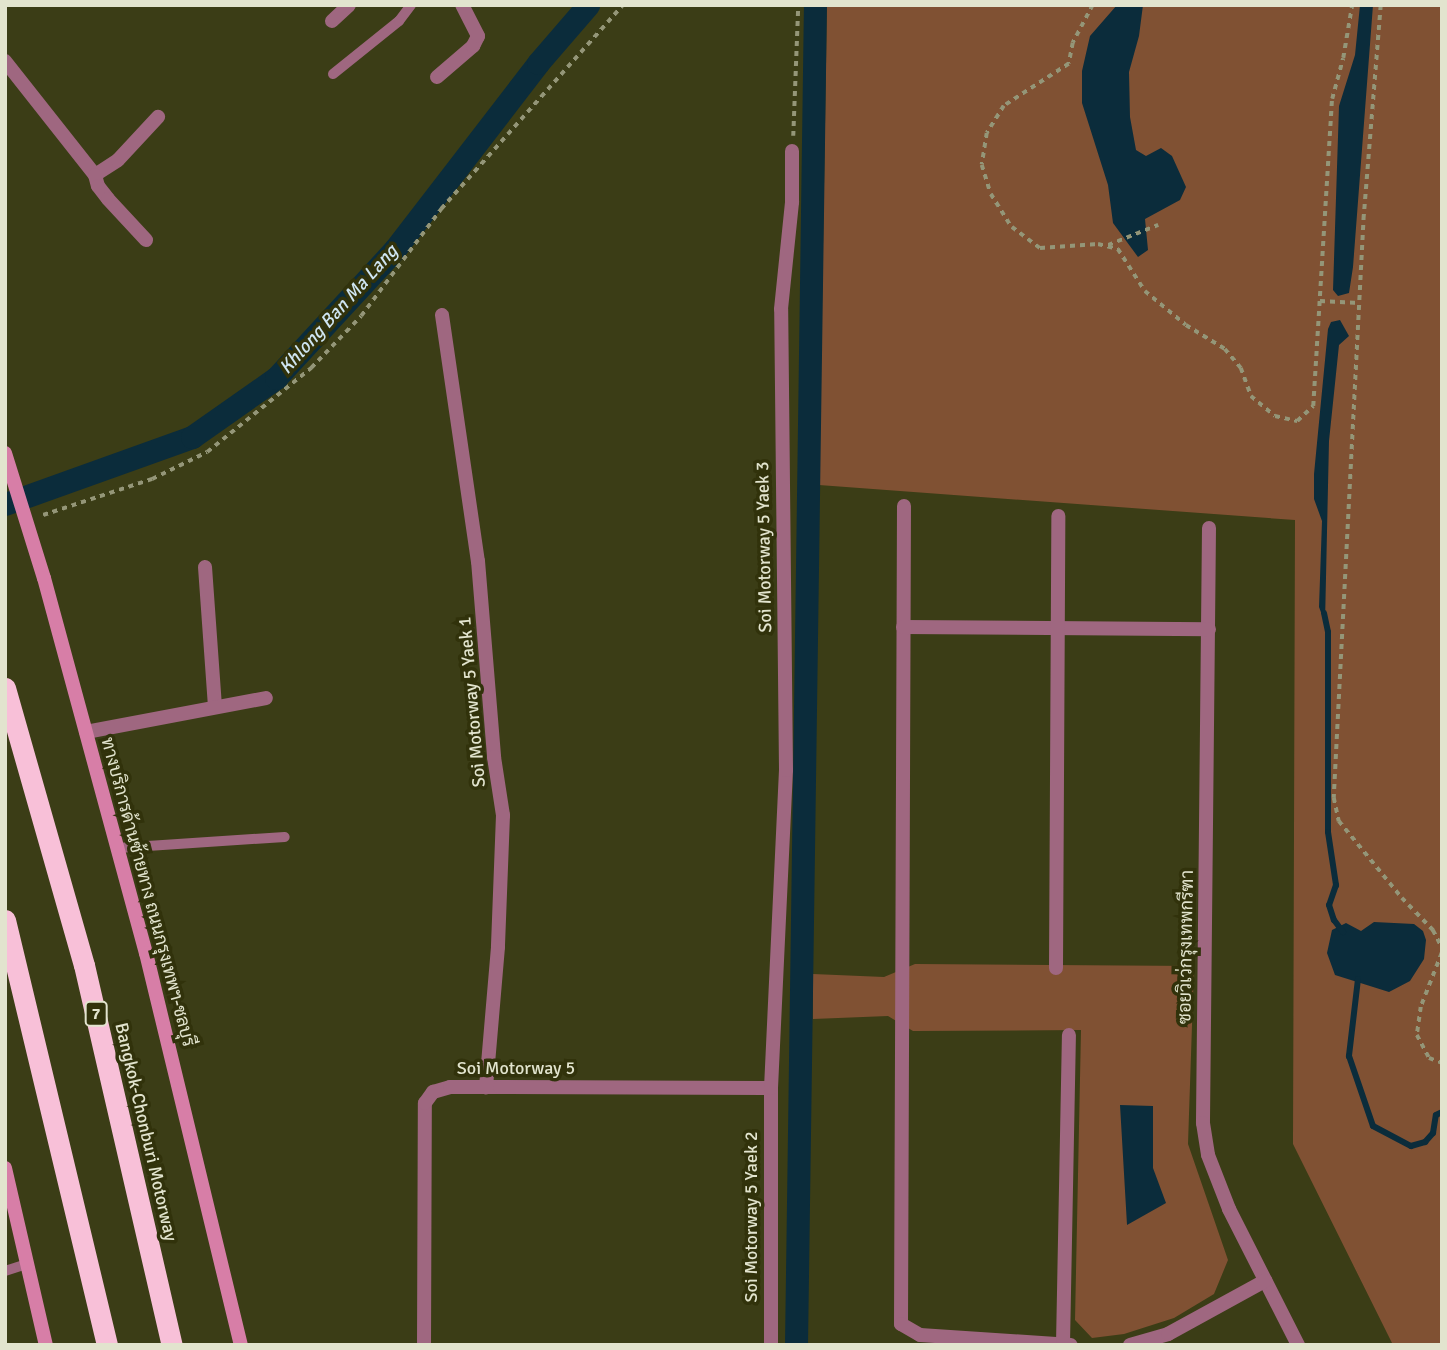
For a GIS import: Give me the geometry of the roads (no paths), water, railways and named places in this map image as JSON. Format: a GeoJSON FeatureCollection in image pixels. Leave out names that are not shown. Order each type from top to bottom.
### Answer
{"type":"FeatureCollection","features":[{"type":"Feature","properties":{"kind":"highway","name":"Bangkok-Chonburi Motorway"},"geometry":{"type":"LineString","coordinates":[[5,688],[84,965],[172,1345]]}},
{"type":"Feature","properties":{"kind":"highway"},"geometry":{"type":"LineString","coordinates":[[5,920],[107,1345]]}},
{"type":"Feature","properties":{"kind":"main road","name":"ทางบริการด้านซ้ายทาง ถนนกรุงเทพฯ-ชลบุรี"},"geometry":{"type":"LineString","coordinates":[[5,453],[44,578],[146,953],[241,1345]]}},
{"type":"Feature","properties":{"kind":"main road"},"geometry":{"type":"LineString","coordinates":[[5,1168],[46,1345]]}},
{"type":"Feature","properties":{"kind":"street"},"geometry":{"type":"LineString","coordinates":[[332,21],[349,5]]}},
{"type":"Feature","properties":{"kind":"street"},"geometry":{"type":"LineString","coordinates":[[437,77],[473,46],[478,36],[462,5]]}},
{"type":"Feature","properties":{"kind":"street"},"geometry":{"type":"LineString","coordinates":[[5,61],[95,174],[98,186],[108,200],[146,240]]}},
{"type":"Feature","properties":{"kind":"street"},"geometry":{"type":"LineString","coordinates":[[95,174],[118,160],[158,117]]}},
{"type":"Feature","properties":{"kind":"street","name":"Soi Motorway 5 Yaek 3"},"geometry":{"type":"LineString","coordinates":[[771,1088],[786,769],[781,309],[792,202],[792,151]]}},
{"type":"Feature","properties":{"kind":"street","name":"Soi Motorway 5 Yaek 1"},"geometry":{"type":"LineString","coordinates":[[442,315],[478,561],[494,757],[503,814],[498,934],[486,1087]]}},
{"type":"Feature","properties":{"kind":"street"},"geometry":{"type":"LineString","coordinates":[[904,506],[901,1324],[920,1335],[1071,1345]]}},
{"type":"Feature","properties":{"kind":"street"},"geometry":{"type":"LineString","coordinates":[[1056,968],[1058,516]]}},
{"type":"Feature","properties":{"kind":"street","name":"ซอยวิเว่กรุงเทพกรีฑา"},"geometry":{"type":"LineString","coordinates":[[1209,528],[1203,1123],[1208,1155],[1228,1209],[1297,1345]]}},
{"type":"Feature","properties":{"kind":"street"},"geometry":{"type":"LineString","coordinates":[[205,567],[215,708]]}},
{"type":"Feature","properties":{"kind":"street"},"geometry":{"type":"LineString","coordinates":[[903,627],[1209,629]]}},
{"type":"Feature","properties":{"kind":"street"},"geometry":{"type":"LineString","coordinates":[[86,732],[266,698]]}},
{"type":"Feature","properties":{"kind":"street"},"geometry":{"type":"LineString","coordinates":[[1063,1344],[1069,1035]]}},
{"type":"Feature","properties":{"kind":"street","name":"Soi Motorway 5"},"geometry":{"type":"LineString","coordinates":[[424,1345],[425,1103],[429,1096],[440,1089],[486,1087],[771,1088]]}},
{"type":"Feature","properties":{"kind":"street","name":"Soi Motorway 5 Yaek 2"},"geometry":{"type":"LineString","coordinates":[[771,1088],[771,1345]]}},
{"type":"Feature","properties":{"kind":"street"},"geometry":{"type":"LineString","coordinates":[[1130,1345],[1168,1334],[1265,1281]]}},
{"type":"Feature","properties":{"kind":"lane"},"geometry":{"type":"LineString","coordinates":[[333,74],[399,21],[411,5]]}},
{"type":"Feature","properties":{"kind":"lane"},"geometry":{"type":"LineString","coordinates":[[118,848],[285,837]]}},
{"type":"Feature","properties":{"kind":"lane"},"geometry":{"type":"LineString","coordinates":[[5,1271],[27,1264]]}},
{"type":"Feature","properties":{"kind":"water"},"geometry":{"type":"Polygon","coordinates":[[[1117,5],[1143,5],[1139,36],[1129,72],[1130,117],[1136,150],[1146,156],[1161,148],[1172,156],[1186,187],[1180,200],[1145,219],[1148,250],[1138,257],[1113,223],[1108,185],[1082,103],[1082,71],[1090,36],[1117,5]]]}},
{"type":"Feature","properties":{"kind":"water"},"geometry":{"type":"Polygon","coordinates":[[[1360,5],[1373,5],[1353,267],[1349,293],[1338,296],[1333,290],[1339,106],[1355,55],[1360,5]]]}},
{"type":"Feature","properties":{"kind":"water"},"geometry":{"type":"Polygon","coordinates":[[[1340,320],[1349,336],[1339,345],[1329,441],[1325,623],[1319,607],[1322,521],[1314,499],[1314,474],[1328,329],[1331,322],[1340,320]]]}},
{"type":"Feature","properties":{"kind":"water"},"geometry":{"type":"Polygon","coordinates":[[[1374,922],[1414,924],[1423,931],[1426,940],[1424,959],[1410,981],[1389,992],[1335,975],[1327,953],[1332,930],[1346,923],[1361,931],[1374,922]]]}},
{"type":"Feature","properties":{"kind":"water"},"geometry":{"type":"Polygon","coordinates":[[[1120,1105],[1153,1106],[1153,1168],[1166,1203],[1127,1225],[1120,1105]]]}},
{"type":"Feature","properties":{"kind":"waterway","name":"Khlong Ban Ma Lang"},"geometry":{"type":"LineString","coordinates":[[5,504],[192,437],[276,378],[395,249],[538,63],[588,5]]}},
{"type":"Feature","properties":{"kind":"waterway"},"geometry":{"type":"LineString","coordinates":[[796,1345],[815,5]]}},
{"type":"Feature","properties":{"kind":"waterway"},"geometry":{"type":"LineString","coordinates":[[1324,613],[1328,632],[1328,832],[1336,885],[1329,905],[1334,920],[1343,932]]}},
{"type":"Feature","properties":{"kind":"waterway"},"geometry":{"type":"LineString","coordinates":[[1358,979],[1349,1056],[1373,1126],[1411,1146],[1425,1142],[1433,1133],[1436,1115],[1442,1112]]}}]}
